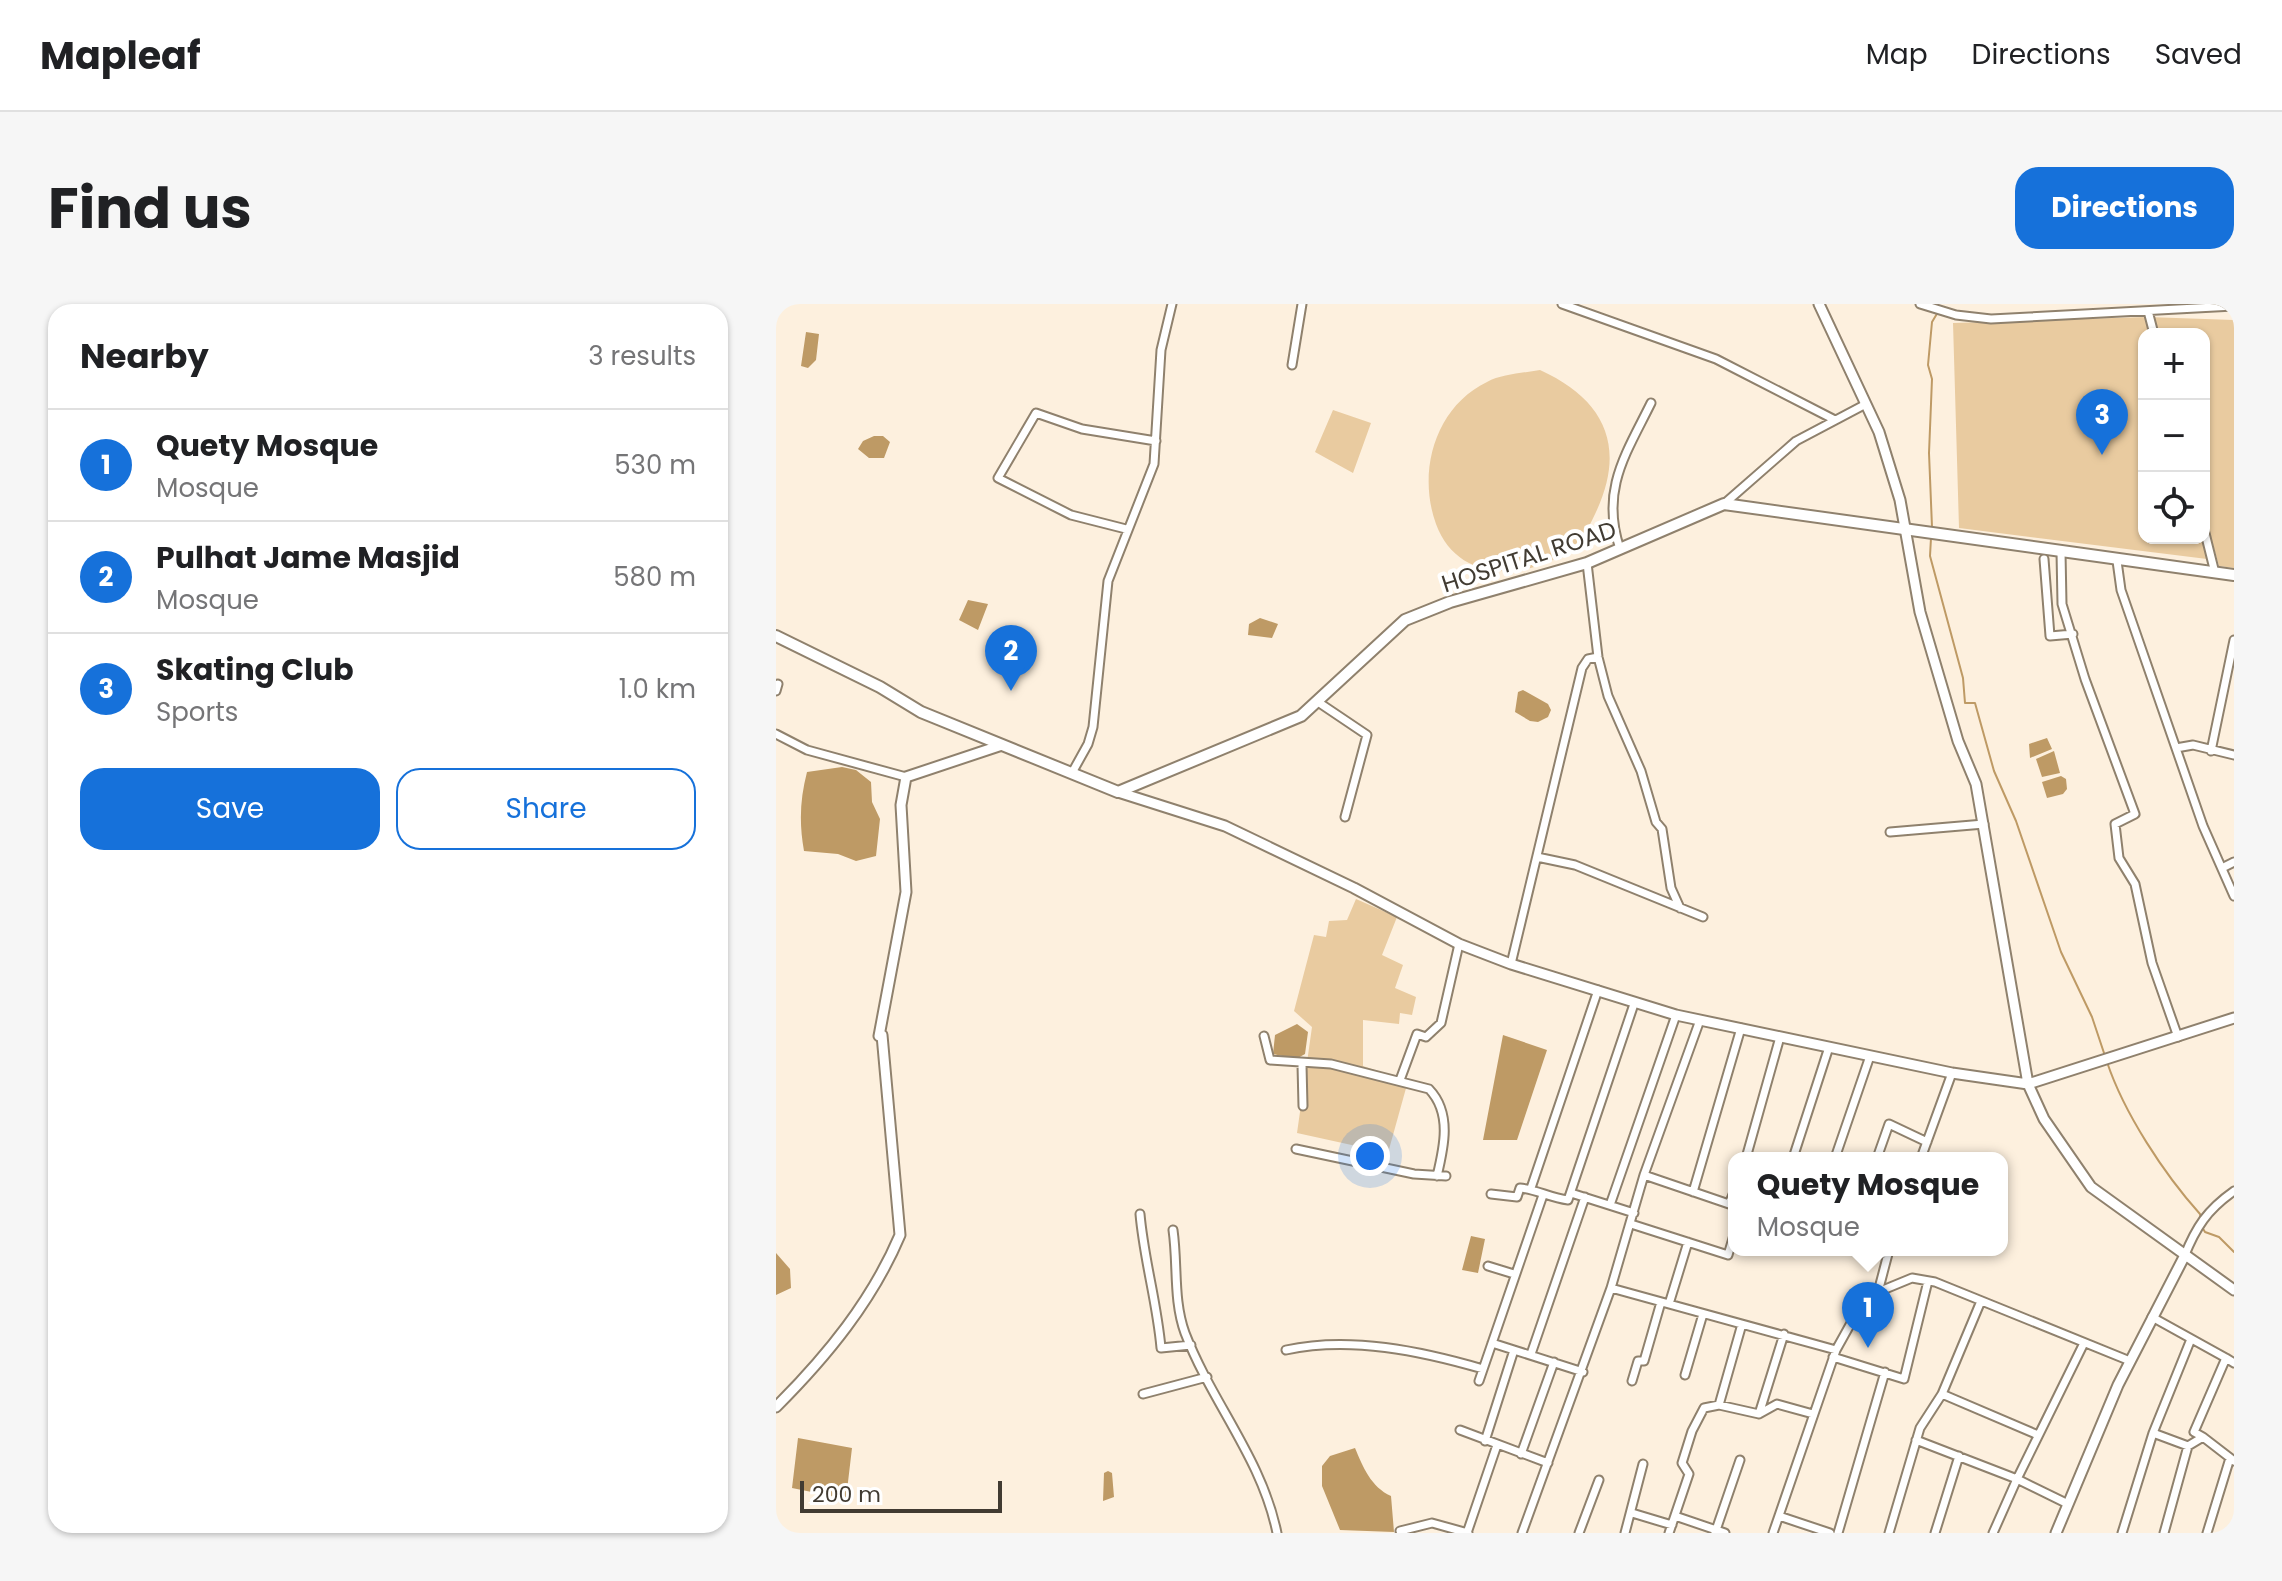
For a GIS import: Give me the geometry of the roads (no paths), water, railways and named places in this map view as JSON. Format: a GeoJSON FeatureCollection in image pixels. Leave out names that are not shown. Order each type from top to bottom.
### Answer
{"type":"FeatureCollection","features":[{"type":"Feature","properties":{"kind":"main road","name":"HOSPITAL ROAD"},"geometry":{"type":"LineString","coordinates":[[1118,792],[1301,716],[1405,620],[1450,602],[1587,563],[1724,504]]}},
{"type":"Feature","properties":{"kind":"main road"},"geometry":{"type":"LineString","coordinates":[[1724,504],[2234,575]]}},
{"type":"Feature","properties":{"kind":"main road"},"geometry":{"type":"LineString","coordinates":[[776,636],[880,687],[921,712],[1073,771],[1118,792]]}},
{"type":"Feature","properties":{"kind":"street"},"geometry":{"type":"LineString","coordinates":[[1073,771],[1088,744],[1093,727],[1106,590],[1126,529],[1154,464],[1161,350],[1172,304]]}},
{"type":"Feature","properties":{"kind":"street"},"geometry":{"type":"LineString","coordinates":[[1292,365],[1302,304]]}},
{"type":"Feature","properties":{"kind":"street"},"geometry":{"type":"LineString","coordinates":[[1562,304],[1716,359],[1835,420]]}},
{"type":"Feature","properties":{"kind":"street"},"geometry":{"type":"LineString","coordinates":[[1819,304],[1866,404],[1900,500],[1920,612],[1958,741],[1976,784],[2028,1084],[2044,1119],[2091,1187],[2184,1257],[2234,1290]]}},
{"type":"Feature","properties":{"kind":"street"},"geometry":{"type":"LineString","coordinates":[[1920,304],[1953,314],[1991,319],[2234,306]]}},
{"type":"Feature","properties":{"kind":"street"},"geometry":{"type":"LineString","coordinates":[[1953,314],[1954,304]]}},
{"type":"Feature","properties":{"kind":"street"},"geometry":{"type":"LineString","coordinates":[[2111,304],[2111,314]]}},
{"type":"Feature","properties":{"kind":"street"},"geometry":{"type":"LineString","coordinates":[[2148,311],[2152,328]]}},
{"type":"Feature","properties":{"kind":"street"},"geometry":{"type":"LineString","coordinates":[[1620,549],[1611,518],[1613,489],[1619,465],[1651,403]]}},
{"type":"Feature","properties":{"kind":"street"},"geometry":{"type":"LineString","coordinates":[[1724,504],[1796,441],[1866,404]]}},
{"type":"Feature","properties":{"kind":"street"},"geometry":{"type":"LineString","coordinates":[[1126,529],[1071,515],[998,478],[1036,413],[1082,429],[1156,441]]}},
{"type":"Feature","properties":{"kind":"street"},"geometry":{"type":"LineString","coordinates":[[2208,544],[2215,573]]}},
{"type":"Feature","properties":{"kind":"street"},"geometry":{"type":"LineString","coordinates":[[2061,552],[2062,604],[2085,679],[2135,814],[2115,824],[2119,858],[2135,884],[2152,963],[2178,1037]]}},
{"type":"Feature","properties":{"kind":"street"},"geometry":{"type":"LineString","coordinates":[[2044,559],[2050,636],[2073,634]]}},
{"type":"Feature","properties":{"kind":"street"},"geometry":{"type":"LineString","coordinates":[[2117,561],[2121,590],[2176,748],[2234,896]]}},
{"type":"Feature","properties":{"kind":"street"},"geometry":{"type":"LineString","coordinates":[[1587,563],[1598,657],[1608,696],[1662,829],[1671,888],[1680,908]]}},
{"type":"Feature","properties":{"kind":"street"},"geometry":{"type":"LineString","coordinates":[[2211,751],[2234,640]]}},
{"type":"Feature","properties":{"kind":"street"},"geometry":{"type":"LineString","coordinates":[[1511,964],[1582,668],[1588,659],[1598,657]]}},
{"type":"Feature","properties":{"kind":"street"},"geometry":{"type":"LineString","coordinates":[[1318,702],[1367,735],[1345,817]]}},
{"type":"Feature","properties":{"kind":"street"},"geometry":{"type":"LineString","coordinates":[[776,734],[807,750],[906,777],[1002,745]]}},
{"type":"Feature","properties":{"kind":"street"},"geometry":{"type":"LineString","coordinates":[[2176,748],[2193,745],[2234,755]]}},
{"type":"Feature","properties":{"kind":"street"},"geometry":{"type":"LineString","coordinates":[[776,1407],[830,1352],[889,1261],[900,1235],[879,1036],[906,892],[901,805],[906,777]]}},
{"type":"Feature","properties":{"kind":"street"},"geometry":{"type":"LineString","coordinates":[[1118,792],[1225,826],[1354,888],[1459,944],[1511,964],[1676,1015],[1952,1073],[2028,1084],[2234,1018]]}},
{"type":"Feature","properties":{"kind":"street"},"geometry":{"type":"LineString","coordinates":[[1890,832],[1984,824]]}},
{"type":"Feature","properties":{"kind":"street"},"geometry":{"type":"LineString","coordinates":[[1537,857],[1575,865],[1703,917]]}},
{"type":"Feature","properties":{"kind":"street"},"geometry":{"type":"LineString","coordinates":[[2222,868],[2234,862]]}},
{"type":"Feature","properties":{"kind":"street"},"geometry":{"type":"LineString","coordinates":[[1400,1080],[1417,1034],[1426,1037],[1441,1023],[1459,944]]}},
{"type":"Feature","properties":{"kind":"street"},"geometry":{"type":"LineString","coordinates":[[1531,1188],[1598,990]]}},
{"type":"Feature","properties":{"kind":"street"},"geometry":{"type":"LineString","coordinates":[[1491,1194],[1517,1197],[1520,1188],[1531,1188],[1543,1195],[1568,1200],[1634,1004]]}},
{"type":"Feature","properties":{"kind":"street"},"geometry":{"type":"LineString","coordinates":[[1610,1205],[1676,1015]]}},
{"type":"Feature","properties":{"kind":"street"},"geometry":{"type":"LineString","coordinates":[[1522,1533],[1583,1372],[1644,1175],[1700,1020]]}},
{"type":"Feature","properties":{"kind":"street"},"geometry":{"type":"LineString","coordinates":[[1693,1192],[1741,1028]]}},
{"type":"Feature","properties":{"kind":"street"},"geometry":{"type":"LineString","coordinates":[[1264,1036],[1270,1060],[1302,1065],[1331,1064],[1400,1080],[1429,1089],[1439,1102],[1445,1135],[1442,1176],[1296,1149]]}},
{"type":"Feature","properties":{"kind":"street"},"geometry":{"type":"LineString","coordinates":[[1748,1152],[1780,1037]]}},
{"type":"Feature","properties":{"kind":"street"},"geometry":{"type":"LineString","coordinates":[[1795,1152],[1829,1047]]}},
{"type":"Feature","properties":{"kind":"street"},"geometry":{"type":"LineString","coordinates":[[1837,1152],[1870,1056]]}},
{"type":"Feature","properties":{"kind":"street"},"geometry":{"type":"LineString","coordinates":[[1302,1065],[1303,1106]]}},
{"type":"Feature","properties":{"kind":"street"},"geometry":{"type":"LineString","coordinates":[[1923,1152],[1952,1073]]}},
{"type":"Feature","properties":{"kind":"street"},"geometry":{"type":"LineString","coordinates":[[1879,1152],[1889,1124],[1927,1142]]}},
{"type":"Feature","properties":{"kind":"street"},"geometry":{"type":"LineString","coordinates":[[1644,1175],[1728,1204]]}},
{"type":"Feature","properties":{"kind":"street"},"geometry":{"type":"LineString","coordinates":[[2056,1533],[2130,1361],[2184,1257],[2198,1223],[2211,1207],[2234,1191]]}},
{"type":"Feature","properties":{"kind":"street"},"geometry":{"type":"LineString","coordinates":[[1571,1193],[1634,1213]]}},
{"type":"Feature","properties":{"kind":"street"},"geometry":{"type":"LineString","coordinates":[[1479,1381],[1543,1195]]}},
{"type":"Feature","properties":{"kind":"street"},"geometry":{"type":"LineString","coordinates":[[1531,1354],[1585,1197]]}},
{"type":"Feature","properties":{"kind":"street"},"geometry":{"type":"LineString","coordinates":[[1140,1214],[1150,1283],[1158,1307],[1161,1348],[1191,1345]]}},
{"type":"Feature","properties":{"kind":"street"},"geometry":{"type":"LineString","coordinates":[[1631,1224],[1728,1255]]}},
{"type":"Feature","properties":{"kind":"street"},"geometry":{"type":"LineString","coordinates":[[1173,1230],[1177,1294],[1191,1345],[1264,1484],[1277,1533]]}},
{"type":"Feature","properties":{"kind":"street"},"geometry":{"type":"LineString","coordinates":[[1632,1381],[1638,1361],[1644,1361],[1688,1242]]}},
{"type":"Feature","properties":{"kind":"street"},"geometry":{"type":"LineString","coordinates":[[1878,1292],[1887,1256]]}},
{"type":"Feature","properties":{"kind":"street"},"geometry":{"type":"LineString","coordinates":[[1488,1266],[1514,1274]]}},
{"type":"Feature","properties":{"kind":"street"},"geometry":{"type":"LineString","coordinates":[[1773,1533],[1835,1353],[1856,1314],[1878,1292],[1912,1278],[1928,1281],[2130,1361]]}},
{"type":"Feature","properties":{"kind":"street"},"geometry":{"type":"LineString","coordinates":[[1611,1288],[1784,1334],[1904,1379],[1928,1281]]}},
{"type":"Feature","properties":{"kind":"street"},"geometry":{"type":"LineString","coordinates":[[1889,1533],[1916,1440],[1942,1394],[1981,1301]]}},
{"type":"Feature","properties":{"kind":"street"},"geometry":{"type":"LineString","coordinates":[[1685,1375],[1703,1314]]}},
{"type":"Feature","properties":{"kind":"street"},"geometry":{"type":"LineString","coordinates":[[2152,1317],[2230,1360],[2194,1432],[2232,1459],[2207,1533]]}},
{"type":"Feature","properties":{"kind":"street"},"geometry":{"type":"LineString","coordinates":[[1719,1405],[1742,1324]]}},
{"type":"Feature","properties":{"kind":"street"},"geometry":{"type":"LineString","coordinates":[[1759,1414],[1784,1334]]}},
{"type":"Feature","properties":{"kind":"street"},"geometry":{"type":"LineString","coordinates":[[2122,1533],[2153,1433],[2191,1339]]}},
{"type":"Feature","properties":{"kind":"street"},"geometry":{"type":"LineString","coordinates":[[1286,1350],[1335,1343],[1437,1358],[1483,1369]]}},
{"type":"Feature","properties":{"kind":"street"},"geometry":{"type":"LineString","coordinates":[[1492,1343],[1583,1372]]}},
{"type":"Feature","properties":{"kind":"street"},"geometry":{"type":"LineString","coordinates":[[1993,1533],[2084,1343]]}},
{"type":"Feature","properties":{"kind":"street"},"geometry":{"type":"LineString","coordinates":[[1485,1441],[1514,1350]]}},
{"type":"Feature","properties":{"kind":"street"},"geometry":{"type":"LineString","coordinates":[[1521,1454],[1554,1362]]}},
{"type":"Feature","properties":{"kind":"street"},"geometry":{"type":"LineString","coordinates":[[1838,1533],[1885,1372]]}},
{"type":"Feature","properties":{"kind":"street"},"geometry":{"type":"LineString","coordinates":[[1143,1394],[1207,1377]]}},
{"type":"Feature","properties":{"kind":"street"},"geometry":{"type":"LineString","coordinates":[[1942,1394],[2038,1435]]}},
{"type":"Feature","properties":{"kind":"street"},"geometry":{"type":"LineString","coordinates":[[1672,1525],[1689,1474],[1682,1463],[1692,1431],[1704,1408],[1719,1405],[1759,1414],[1777,1404],[1813,1414]]}},
{"type":"Feature","properties":{"kind":"street"},"geometry":{"type":"LineString","coordinates":[[1460,1430],[1548,1463]]}},
{"type":"Feature","properties":{"kind":"street"},"geometry":{"type":"LineString","coordinates":[[2153,1433],[2188,1446]]}},
{"type":"Feature","properties":{"kind":"street"},"geometry":{"type":"LineString","coordinates":[[2164,1533],[2188,1446],[2203,1437]]}},
{"type":"Feature","properties":{"kind":"street"},"geometry":{"type":"LineString","coordinates":[[1916,1440],[2017,1479],[2068,1504]]}},
{"type":"Feature","properties":{"kind":"street"},"geometry":{"type":"LineString","coordinates":[[1400,1531],[1432,1523],[1467,1533],[1497,1445]]}},
{"type":"Feature","properties":{"kind":"street"},"geometry":{"type":"LineString","coordinates":[[1935,1533],[1959,1456]]}},
{"type":"Feature","properties":{"kind":"street"},"geometry":{"type":"LineString","coordinates":[[1632,1513],[1672,1525],[1719,1532],[1740,1460]]}},
{"type":"Feature","properties":{"kind":"street"},"geometry":{"type":"LineString","coordinates":[[1625,1533],[1635,1503],[1631,1499],[1643,1464]]}},
{"type":"Feature","properties":{"kind":"street"},"geometry":{"type":"LineString","coordinates":[[1579,1533],[1599,1480]]}},
{"type":"Feature","properties":{"kind":"street"},"geometry":{"type":"LineString","coordinates":[[1779,1516],[1830,1533]]}},
{"type":"Feature","properties":{"kind":"waterway"},"geometry":{"type":"LineString","coordinates":[[1932,527],[1929,453],[1932,379],[1928,365],[1932,322],[1938,312]]}},
{"type":"Feature","properties":{"kind":"waterway"},"geometry":{"type":"LineString","coordinates":[[1931,538],[1930,556],[1963,678],[1965,703],[1975,703],[1994,771],[2016,821],[2061,952],[2092,1017],[2105,1056]]}},
{"type":"Feature","properties":{"kind":"waterway"},"geometry":{"type":"LineString","coordinates":[[2107,1062],[2114,1082],[2146,1142],[2200,1214],[2201,1220]]}},
{"type":"Feature","properties":{"kind":"waterway"},"geometry":{"type":"LineString","coordinates":[[2202,1227],[2205,1232],[2219,1237],[2234,1252]]}},
{"type":"Feature","properties":{"kind":"place","name":"Skating Club"},"geometry":{"type":"Point","coordinates":[2102,455]}},
{"type":"Feature","properties":{"kind":"place","name":"Pulhat Jame Masjid"},"geometry":{"type":"Point","coordinates":[1011,691]}},
{"type":"Feature","properties":{"kind":"place","name":"Quety Mosque"},"geometry":{"type":"Point","coordinates":[1868,1348]}}]}
